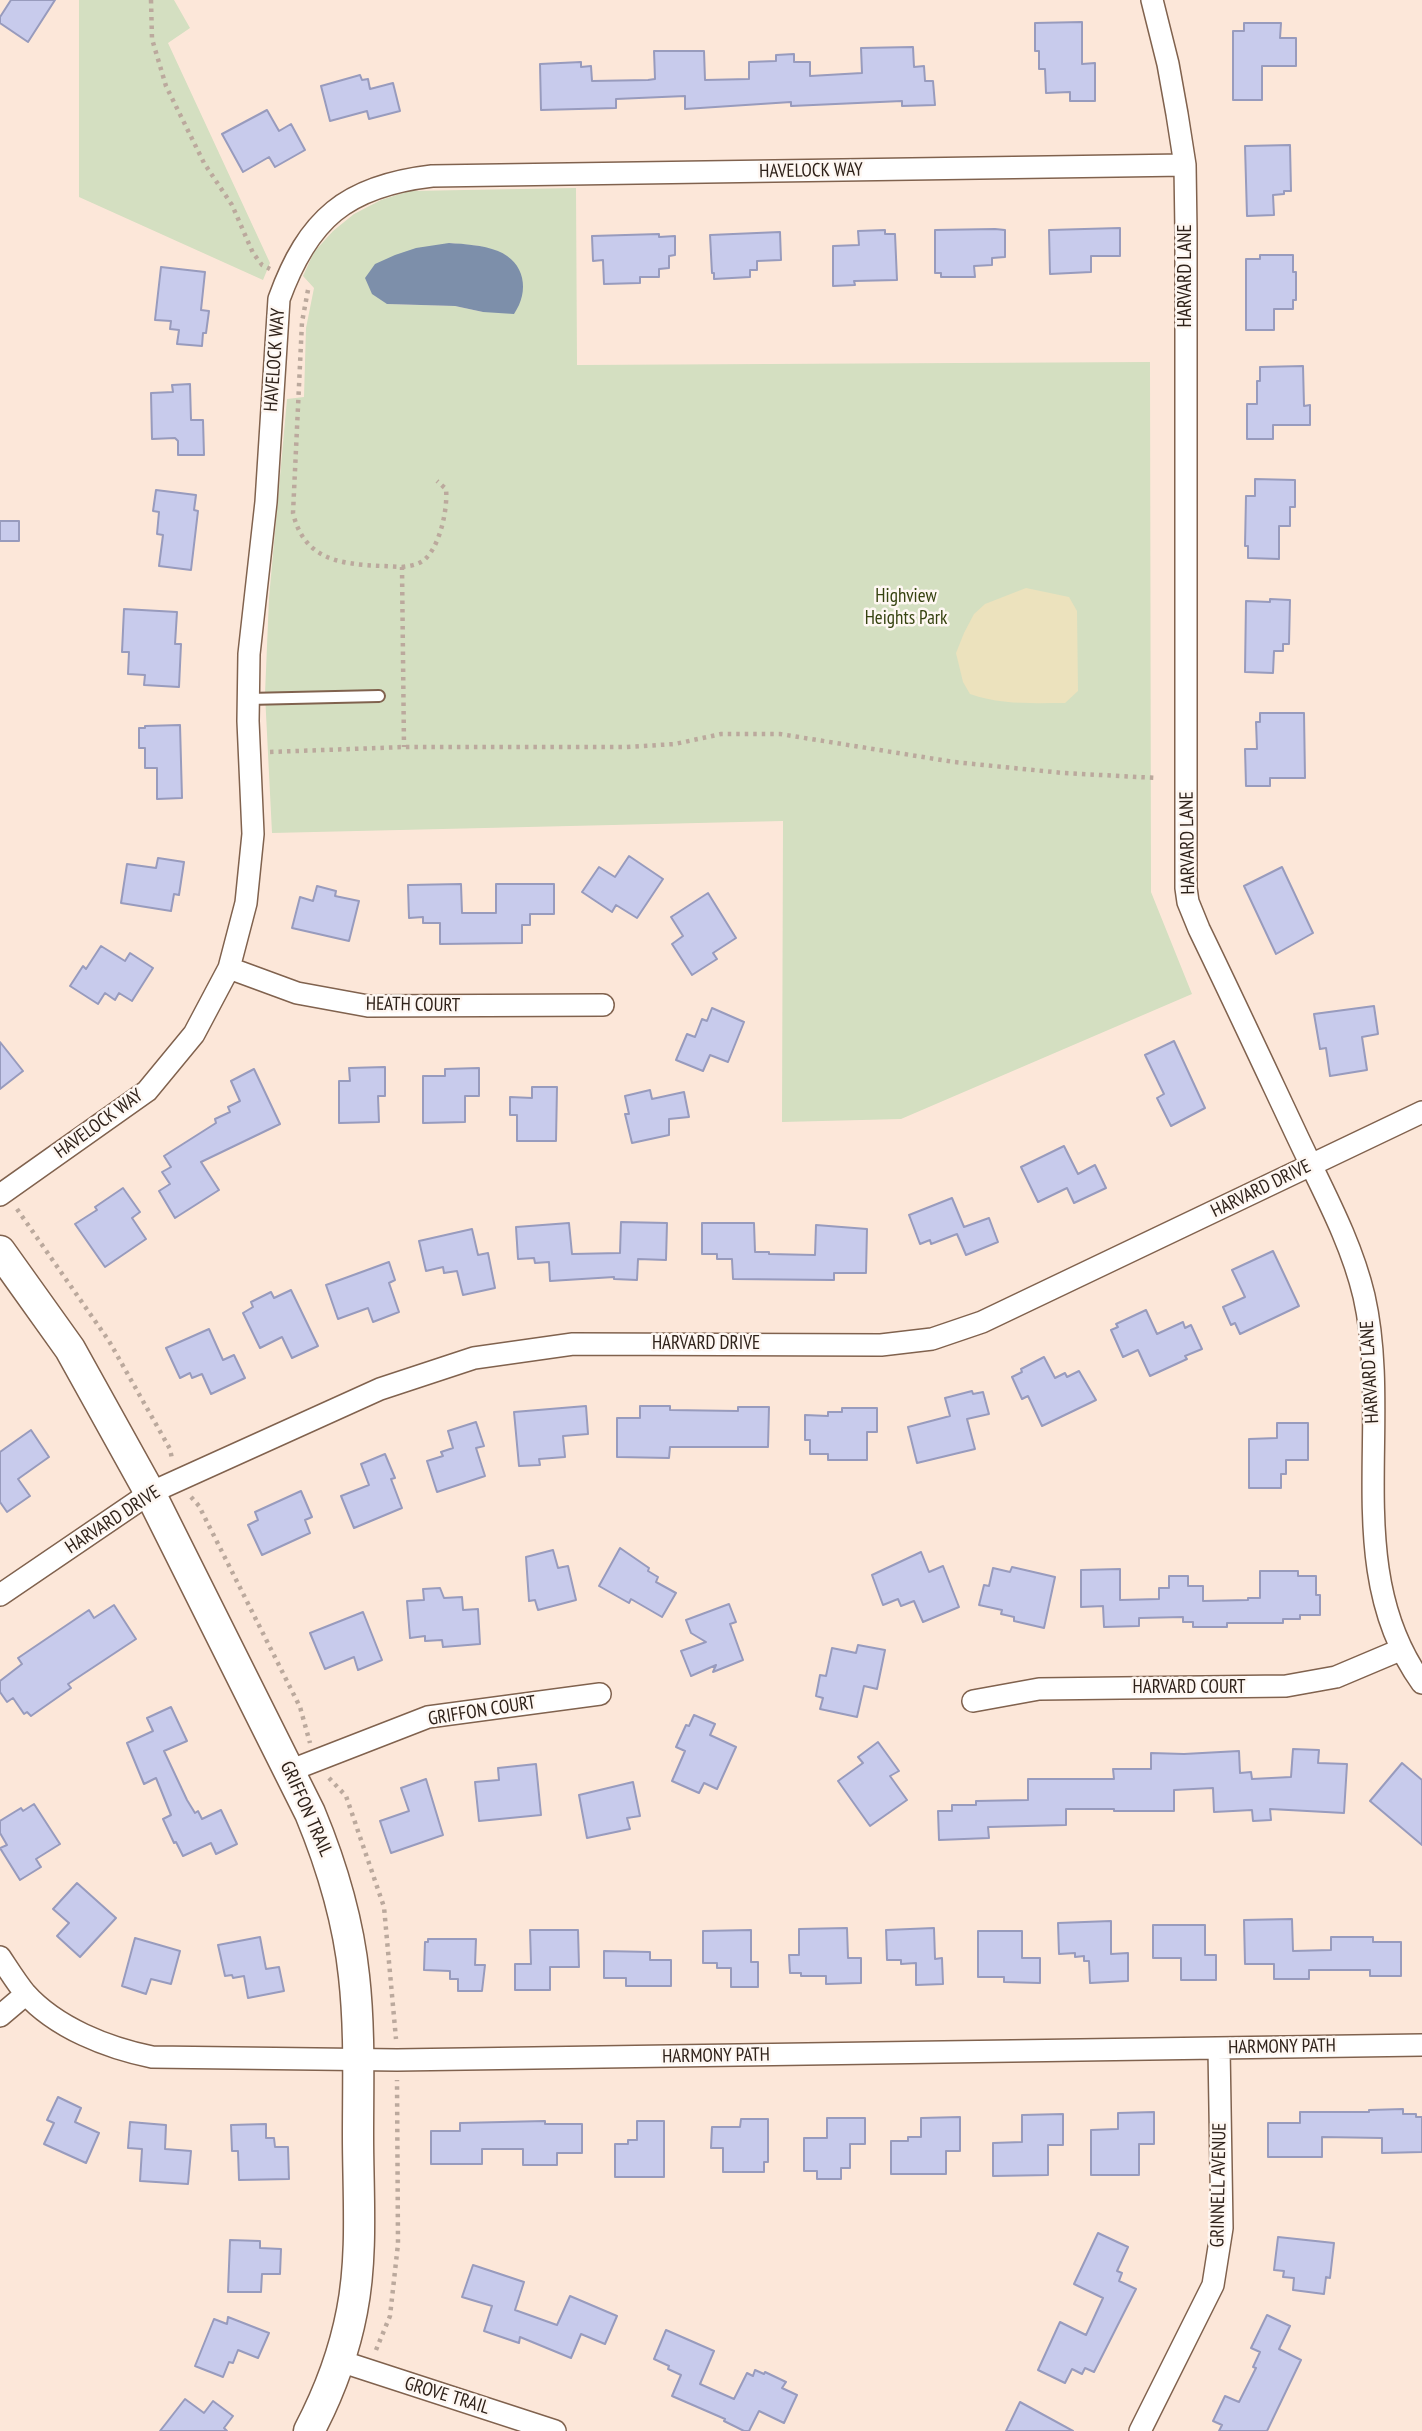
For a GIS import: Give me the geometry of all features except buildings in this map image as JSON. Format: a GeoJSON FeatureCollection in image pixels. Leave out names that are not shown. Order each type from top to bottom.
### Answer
{"type":"FeatureCollection","features":[{"type":"Feature","properties":{"kind":"street","name":"HARVARD LANE"},"geometry":{"type":"LineString","coordinates":[[1152,0],[1168,64],[1185,165],[1188,902],[1311,1165],[1353,1259],[1364,1295],[1371,1332],[1375,1552],[1380,1588],[1400,1650],[1422,1684]]}},
{"type":"Feature","properties":{"kind":"street","name":"HAVELOCK WAY"},"geometry":{"type":"LineString","coordinates":[[3,1193],[147,1091],[194,1034],[229,968],[246,903],[253,834],[249,753],[249,654],[266,502],[279,299],[289,271],[303,245],[322,221],[373,189],[401,180],[432,176],[1185,165]]}},
{"type":"Feature","properties":{"kind":"street","name":"HEATH COURT"},"geometry":{"type":"LineString","coordinates":[[229,968],[297,993],[368,1006],[603,1004]]}},
{"type":"Feature","properties":{"kind":"street","name":"HARVARD DRIVE"},"geometry":{"type":"LineString","coordinates":[[0,1595],[163,1487],[380,1389],[474,1358],[573,1344],[881,1345],[932,1339],[982,1322],[1422,1112]]}},
{"type":"Feature","properties":{"kind":"street","name":"GRIFFON TRAIL"},"geometry":{"type":"LineString","coordinates":[[0,1251],[163,1487],[328,1857],[343,1909],[355,1977],[358,2060],[358,2265],[352,2310],[340,2361],[309,2431]]}},
{"type":"Feature","properties":{"kind":"street","name":"HARVARD COURT"},"geometry":{"type":"LineString","coordinates":[[973,1701],[1039,1689],[1286,1686],[1336,1677],[1400,1650]]}},
{"type":"Feature","properties":{"kind":"street","name":"GRIFFON COURT"},"geometry":{"type":"LineString","coordinates":[[289,1771],[428,1717],[600,1694]]}},
{"type":"Feature","properties":{"kind":"street","name":"HARMONY PATH"},"geometry":{"type":"LineString","coordinates":[[0,1957],[26,1994],[55,2017],[98,2042],[122,2051],[152,2057],[358,2060],[1422,2045]]}},
{"type":"Feature","properties":{"kind":"street"},"geometry":{"type":"LineString","coordinates":[[0,2016],[26,1994]]}},
{"type":"Feature","properties":{"kind":"street","name":"GRINNELL AVENUE"},"geometry":{"type":"LineString","coordinates":[[1140,2431],[1213,2285],[1222,2228],[1219,2048]]}},
{"type":"Feature","properties":{"kind":"street","name":"GROVE TRAIL"},"geometry":{"type":"LineString","coordinates":[[340,2361],[555,2431]]}},
{"type":"Feature","properties":{"kind":"lane"},"geometry":{"type":"LineString","coordinates":[[248,699],[379,696]]}},
{"type":"Feature","properties":{"kind":"path"},"geometry":{"type":"LineString","coordinates":[[402,567],[425,559],[436,542],[446,513],[447,499],[446,489],[437,481]]}},
{"type":"Feature","properties":{"kind":"path"},"geometry":{"type":"LineString","coordinates":[[249,753],[404,747],[626,747],[675,744],[721,734],[753,733],[780,734],[954,762],[1063,773],[1157,778]]}},
{"type":"Feature","properties":{"kind":"path"},"geometry":{"type":"LineString","coordinates":[[3,1193],[109,1341],[170,1449],[163,1487]]}},
{"type":"Feature","properties":{"kind":"path"},"geometry":{"type":"LineString","coordinates":[[369,2371],[390,2316],[398,2244]]}},
{"type":"Feature","properties":{"kind":"green space"},"geometry":{"type":"Polygon","coordinates":[[[79,0],[174,0],[190,28],[168,43],[270,263],[263,280],[79,197],[79,0]]]}},
{"type":"Feature","properties":{"kind":"green space","name":"Highview Heights Park"},"geometry":{"type":"Polygon","coordinates":[[[576,188],[577,365],[1150,362],[1151,892],[1192,994],[901,1119],[782,1122],[783,821],[272,833],[265,694],[269,598],[287,399],[304,397],[306,328],[314,288],[303,276],[314,252],[333,231],[354,214],[381,200],[409,191],[576,188]],[[449,243],[387,304],[455,306],[483,312],[500,252],[479,246],[449,243]]]}},
{"type":"Feature","properties":{"kind":"sand"},"geometry":{"type":"Polygon","coordinates":[[[1026,588],[1069,597],[1077,611],[1078,691],[1065,703],[993,700],[970,694],[963,682],[956,653],[974,614],[985,604],[1026,588]]]}},
{"type":"Feature","properties":{"kind":"water"},"geometry":{"type":"Polygon","coordinates":[[[449,243],[492,249],[514,262],[522,278],[523,287],[514,314],[483,312],[455,306],[387,304],[372,294],[365,278],[375,264],[416,248],[449,243]]]}}]}
